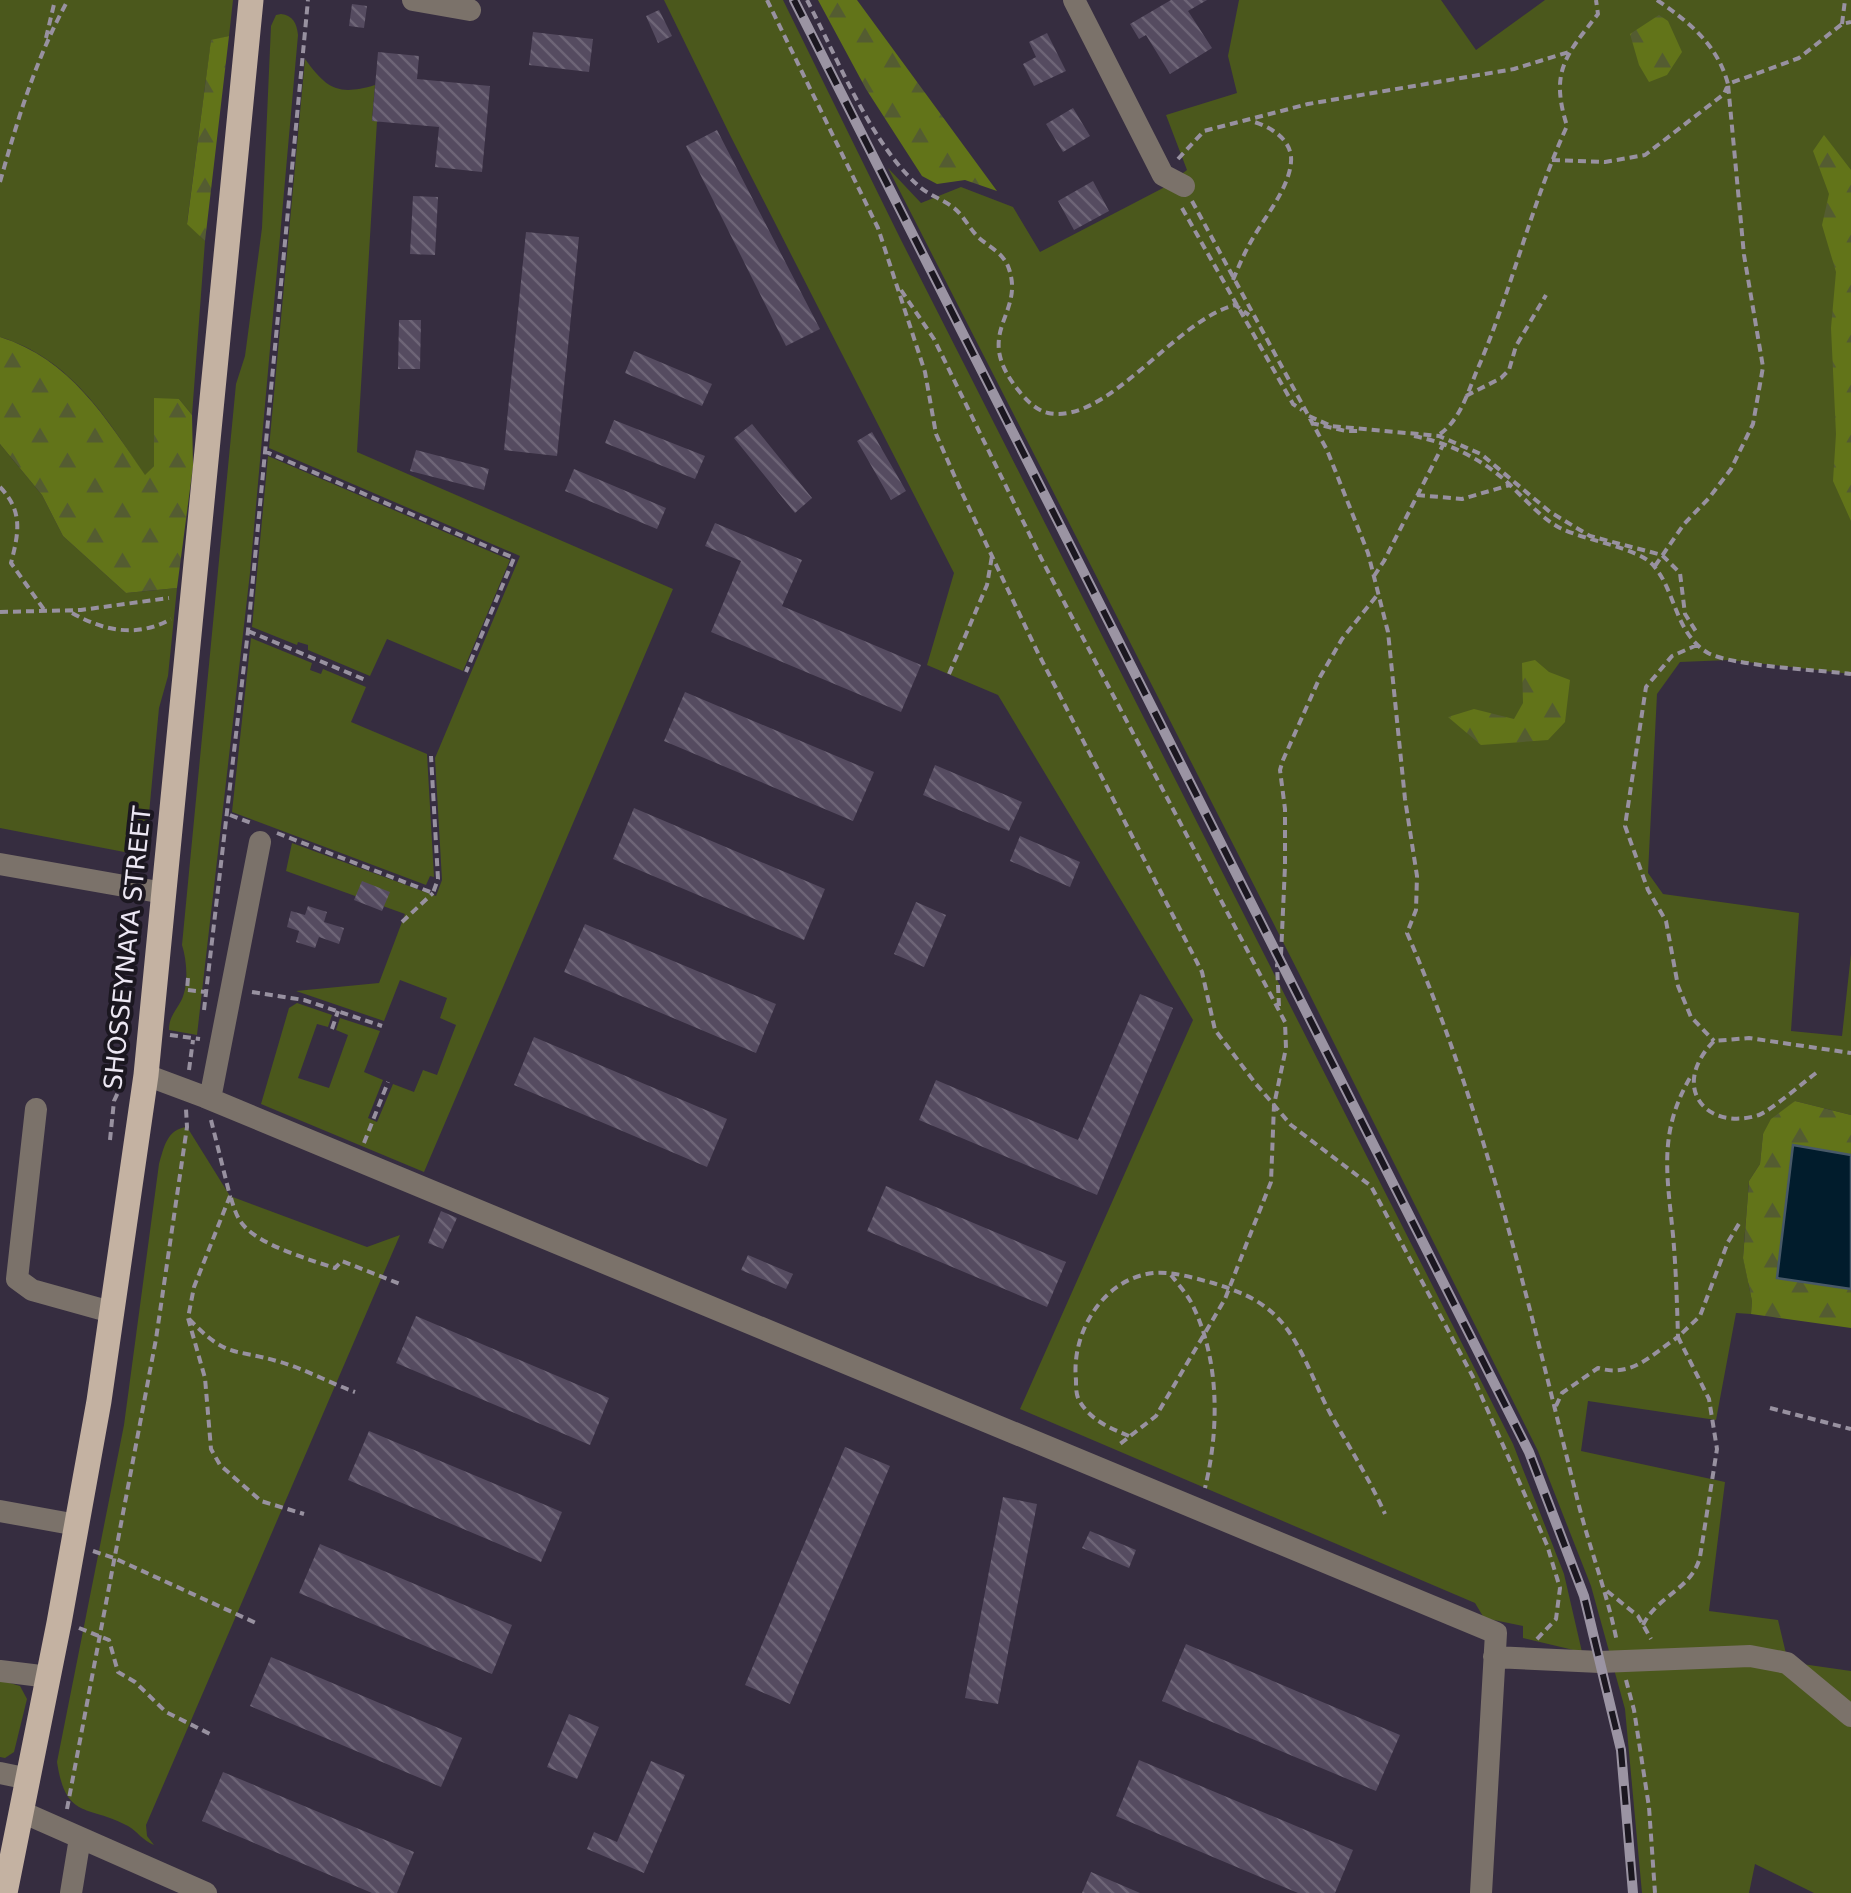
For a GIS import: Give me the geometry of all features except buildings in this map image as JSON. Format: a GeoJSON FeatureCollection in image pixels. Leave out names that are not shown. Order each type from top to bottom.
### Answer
{"type":"FeatureCollection","features":[{"type":"Feature","properties":{"kind":"main road","name":"SHOSSEYNAYA STREET"},"geometry":{"type":"LineString","coordinates":[[5,1893],[59,1622],[112,1312],[134,1079],[164,893],[251,0]]}},
{"type":"Feature","properties":{"kind":"street"},"geometry":{"type":"LineString","coordinates":[[414,0],[470,10]]}},
{"type":"Feature","properties":{"kind":"street"},"geometry":{"type":"LineString","coordinates":[[1074,0],[1176,189]]}},
{"type":"Feature","properties":{"kind":"street"},"geometry":{"type":"LineString","coordinates":[[200,1095],[260,842]]}},
{"type":"Feature","properties":{"kind":"street"},"geometry":{"type":"LineString","coordinates":[[0,864],[164,893]]}},
{"type":"Feature","properties":{"kind":"street"},"geometry":{"type":"LineString","coordinates":[[134,1079],[200,1095],[1496,1633],[1481,1893]]}},
{"type":"Feature","properties":{"kind":"street"},"geometry":{"type":"LineString","coordinates":[[36,1109],[17,1280],[32,1290],[112,1312]]}},
{"type":"Feature","properties":{"kind":"street"},"geometry":{"type":"LineString","coordinates":[[0,1511],[75,1535]]}},
{"type":"Feature","properties":{"kind":"street"},"geometry":{"type":"LineString","coordinates":[[1494,1657],[1621,1662],[1750,1656],[1788,1662],[1851,1716]]}},
{"type":"Feature","properties":{"kind":"street"},"geometry":{"type":"LineString","coordinates":[[0,1671],[48,1677]]}},
{"type":"Feature","properties":{"kind":"street"},"geometry":{"type":"LineString","coordinates":[[0,1773],[29,1779]]}},
{"type":"Feature","properties":{"kind":"street"},"geometry":{"type":"LineString","coordinates":[[22,1812],[206,1893]]}},
{"type":"Feature","properties":{"kind":"street"},"geometry":{"type":"LineString","coordinates":[[71,1834],[71,1893]]}},
{"type":"Feature","properties":{"kind":"path"},"geometry":{"type":"LineString","coordinates":[[0,182],[55,0]]}},
{"type":"Feature","properties":{"kind":"path"},"geometry":{"type":"LineString","coordinates":[[44,43],[68,0]]}},
{"type":"Feature","properties":{"kind":"path"},"geometry":{"type":"LineString","coordinates":[[161,1034],[201,1039],[248,632],[308,0]]}},
{"type":"Feature","properties":{"kind":"path"},"geometry":{"type":"LineString","coordinates":[[767,0],[878,228],[924,372],[936,434],[992,556],[1202,972],[1216,1030],[1291,1125],[1371,1186],[1473,1377],[1547,1545],[1560,1588],[1556,1619],[1535,1641]]}},
{"type":"Feature","properties":{"kind":"path"},"geometry":{"type":"LineString","coordinates":[[807,0],[879,139],[922,188],[955,208],[977,236],[998,251],[1009,269],[1010,290],[997,339],[1000,362],[1026,400],[1047,414],[1071,412],[1096,402],[1128,381],[1216,310],[1235,305],[1253,318]]}},
{"type":"Feature","properties":{"kind":"path"},"geometry":{"type":"LineString","coordinates":[[1431,439],[1456,419],[1504,308],[1552,160],[1567,126],[1560,103],[1559,72],[1598,14],[1596,0]]}},
{"type":"Feature","properties":{"kind":"path"},"geometry":{"type":"LineString","coordinates":[[1655,566],[1684,524],[1732,469],[1753,424],[1763,367],[1744,255],[1728,84],[1711,46],[1690,24],[1657,0]]}},
{"type":"Feature","properties":{"kind":"path"},"geometry":{"type":"LineString","coordinates":[[1842,24],[1845,0]]}},
{"type":"Feature","properties":{"kind":"path"},"geometry":{"type":"LineString","coordinates":[[1552,160],[1604,162],[1646,154],[1724,94],[1728,84],[1799,58],[1842,24],[1851,22]]}},
{"type":"Feature","properties":{"kind":"path"},"geometry":{"type":"LineString","coordinates":[[1176,189],[1204,130],[1308,104],[1514,69],[1572,51]]}},
{"type":"Feature","properties":{"kind":"path"},"geometry":{"type":"LineString","coordinates":[[1233,280],[1285,182],[1291,163],[1290,152],[1274,130],[1248,120]]}},
{"type":"Feature","properties":{"kind":"path"},"geometry":{"type":"LineString","coordinates":[[1176,189],[1233,280],[1327,450],[1374,576],[1388,632],[1417,876],[1416,910],[1407,933],[1489,1157],[1580,1507],[1607,1592],[1634,1710],[1655,1893]]}},
{"type":"Feature","properties":{"kind":"path"},"geometry":{"type":"LineString","coordinates":[[1176,189],[1294,404],[1315,421],[1331,426],[1439,436],[1482,454],[1550,512],[1590,536],[1662,556],[1680,573],[1685,614],[1697,633]]}},
{"type":"Feature","properties":{"kind":"path"},"geometry":{"type":"LineString","coordinates":[[897,284],[934,339],[1043,562],[1285,1022],[1286,1048],[1274,1105],[1271,1182],[1229,1288],[1203,1336],[1156,1416],[1120,1444]]}},
{"type":"Feature","properties":{"kind":"path"},"geometry":{"type":"LineString","coordinates":[[1466,396],[1501,378],[1508,370],[1516,346],[1546,295]]}},
{"type":"Feature","properties":{"kind":"path"},"geometry":{"type":"LineString","coordinates":[[1311,423],[1346,432],[1401,433],[1444,444],[1496,472],[1556,526],[1641,555],[1655,566],[1676,614],[1707,652],[1729,660],[1851,674]]}},
{"type":"Feature","properties":{"kind":"path"},"geometry":{"type":"LineString","coordinates":[[1374,576],[1444,444]]}},
{"type":"Feature","properties":{"kind":"path"},"geometry":{"type":"LineString","coordinates":[[264,451],[514,558],[466,672]]}},
{"type":"Feature","properties":{"kind":"path"},"geometry":{"type":"LineString","coordinates":[[1416,495],[1462,499],[1510,485]]}},
{"type":"Feature","properties":{"kind":"path"},"geometry":{"type":"LineString","coordinates":[[0,488],[14,502],[17,521],[11,563],[45,611]]}},
{"type":"Feature","properties":{"kind":"path"},"geometry":{"type":"LineString","coordinates":[[948,674],[987,584],[992,556]]}},
{"type":"Feature","properties":{"kind":"path"},"geometry":{"type":"LineString","coordinates":[[1280,1012],[1277,965],[1281,955],[1285,866],[1280,770],[1342,638],[1378,594]]}},
{"type":"Feature","properties":{"kind":"path"},"geometry":{"type":"LineString","coordinates":[[67,611],[90,623],[136,632],[155,628],[193,599]]}},
{"type":"Feature","properties":{"kind":"path"},"geometry":{"type":"LineString","coordinates":[[0,612],[67,611],[193,599]]}},
{"type":"Feature","properties":{"kind":"path"},"geometry":{"type":"LineString","coordinates":[[248,632],[368,681]]}},
{"type":"Feature","properties":{"kind":"path"},"geometry":{"type":"LineString","coordinates":[[1698,644],[1672,656],[1646,687],[1626,826],[1648,890],[1666,921],[1678,986],[1691,1017],[1714,1041]]}},
{"type":"Feature","properties":{"kind":"path"},"geometry":{"type":"LineString","coordinates":[[402,922],[433,893],[438,878],[431,756]]}},
{"type":"Feature","properties":{"kind":"path"},"geometry":{"type":"LineString","coordinates":[[229,815],[433,893]]}},
{"type":"Feature","properties":{"kind":"path"},"geometry":{"type":"LineString","coordinates":[[188,978],[187,990],[206,992]]}},
{"type":"Feature","properties":{"kind":"path"},"geometry":{"type":"LineString","coordinates":[[256,991],[304,1000],[382,1026]]}},
{"type":"Feature","properties":{"kind":"path"},"geometry":{"type":"LineString","coordinates":[[332,1029],[338,1011]]}},
{"type":"Feature","properties":{"kind":"path"},"geometry":{"type":"LineString","coordinates":[[193,1038],[200,1095],[230,1196],[244,1226],[258,1237],[307,1260],[334,1268],[342,1261],[400,1284]]}},
{"type":"Feature","properties":{"kind":"path"},"geometry":{"type":"LineString","coordinates":[[1642,1625],[1650,1610],[1697,1571],[1718,1450],[1708,1398],[1678,1337],[1666,1181],[1668,1128],[1680,1094],[1692,1076],[1698,1056],[1714,1041],[1749,1038],[1851,1054]]}},
{"type":"Feature","properties":{"kind":"path"},"geometry":{"type":"LineString","coordinates":[[1692,1076],[1695,1096],[1713,1113],[1734,1118],[1762,1115],[1816,1073]]}},
{"type":"Feature","properties":{"kind":"path"},"geometry":{"type":"LineString","coordinates":[[110,1140],[114,1101],[134,1079]]}},
{"type":"Feature","properties":{"kind":"path"},"geometry":{"type":"LineString","coordinates":[[357,1160],[388,1082]]}},
{"type":"Feature","properties":{"kind":"path"},"geometry":{"type":"LineString","coordinates":[[71,1834],[100,1634],[156,1339],[187,1126],[200,1095]]}},
{"type":"Feature","properties":{"kind":"path"},"geometry":{"type":"LineString","coordinates":[[230,1196],[194,1287],[188,1318],[206,1378],[211,1449],[220,1465],[262,1501],[304,1514]]}},
{"type":"Feature","properties":{"kind":"path"},"geometry":{"type":"LineString","coordinates":[[1556,1406],[1562,1393],[1598,1368],[1611,1372],[1634,1370],[1700,1316],[1728,1242],[1740,1222]]}},
{"type":"Feature","properties":{"kind":"path"},"geometry":{"type":"LineString","coordinates":[[1130,1436],[1099,1424],[1078,1400],[1074,1368],[1078,1342],[1095,1307],[1120,1284],[1152,1273],[1229,1288],[1269,1309],[1291,1335],[1332,1418],[1367,1473],[1385,1514]]}},
{"type":"Feature","properties":{"kind":"path"},"geometry":{"type":"LineString","coordinates":[[1170,1274],[1193,1304],[1203,1336],[1216,1415],[1205,1488]]}},
{"type":"Feature","properties":{"kind":"path"},"geometry":{"type":"LineString","coordinates":[[188,1318],[214,1344],[230,1352],[281,1362],[355,1392]]}},
{"type":"Feature","properties":{"kind":"path"},"geometry":{"type":"LineString","coordinates":[[1770,1408],[1851,1429]]}},
{"type":"Feature","properties":{"kind":"path"},"geometry":{"type":"LineString","coordinates":[[75,1535],[114,1558],[258,1624]]}},
{"type":"Feature","properties":{"kind":"path"},"geometry":{"type":"LineString","coordinates":[[1607,1592],[1638,1616],[1663,1660]]}},
{"type":"Feature","properties":{"kind":"path"},"geometry":{"type":"LineString","coordinates":[[59,1622],[110,1640],[118,1672],[136,1682],[166,1712],[212,1734]]}},
{"type":"Feature","properties":{"kind":"green space"},"geometry":{"type":"Polygon","coordinates":[[[0,0],[233,0],[229,36],[211,41],[187,223],[205,241],[192,415],[179,399],[154,399],[154,466],[145,476],[101,412],[67,375],[47,359],[0,337],[0,0]]]}},
{"type":"Feature","properties":{"kind":"green space"},"geometry":{"type":"Polygon","coordinates":[[[664,0],[783,0],[1513,1444],[1564,1574],[1582,1652],[1523,1638],[1523,1626],[1484,1618],[1475,1603],[1020,1409],[1193,1020],[998,695],[927,665],[954,573],[664,0]]]}},
{"type":"Feature","properties":{"kind":"green space"},"geometry":{"type":"Polygon","coordinates":[[[818,0],[857,0],[997,191],[965,180],[937,184],[922,176],[866,89],[818,0]]]}},
{"type":"Feature","properties":{"kind":"green space"},"geometry":{"type":"Polygon","coordinates":[[[1239,0],[1441,0],[1476,50],[1545,0],[1851,0],[1851,674],[1729,660],[1680,662],[1657,694],[1648,873],[1663,894],[1799,913],[1791,1031],[1842,1036],[1851,954],[1851,1115],[1795,1101],[1763,1134],[1760,1164],[1749,1181],[1743,1257],[1751,1314],[1736,1313],[1716,1420],[1588,1401],[1581,1451],[1725,1482],[1709,1611],[1778,1620],[1788,1662],[1851,1671],[1851,1893],[1814,1893],[1755,1864],[1749,1893],[1642,1893],[1625,1709],[1591,1586],[1538,1451],[888,168],[921,203],[961,187],[1013,207],[1040,252],[1163,188],[1187,170],[1166,115],[1237,93],[1228,56],[1239,0]]]}},
{"type":"Feature","properties":{"kind":"green space"},"geometry":{"type":"Polygon","coordinates":[[[276,15],[294,21],[298,35],[250,573],[197,1035],[169,1030],[169,1025],[184,995],[186,980],[182,945],[236,384],[245,356],[262,228],[271,26],[276,15]]]}},
{"type":"Feature","properties":{"kind":"green space"},"geometry":{"type":"Polygon","coordinates":[[[1659,15],[1668,21],[1682,52],[1667,75],[1649,82],[1639,65],[1630,34],[1659,15]]]}},
{"type":"Feature","properties":{"kind":"green space"},"geometry":{"type":"Polygon","coordinates":[[[229,36],[205,241],[187,224],[211,40],[229,36]]]}},
{"type":"Feature","properties":{"kind":"green space"},"geometry":{"type":"Polygon","coordinates":[[[305,59],[327,83],[342,90],[375,85],[372,120],[377,121],[357,452],[673,589],[424,1172],[261,1104],[289,1008],[297,1003],[332,1015],[328,1027],[317,1024],[298,1078],[329,1088],[348,1035],[336,1030],[340,1018],[380,1031],[364,1072],[383,1080],[368,1118],[377,1122],[393,1084],[414,1092],[423,1070],[437,1075],[456,1025],[440,1018],[447,998],[400,980],[384,1021],[296,991],[379,983],[405,914],[286,871],[292,843],[436,896],[442,880],[435,758],[520,556],[269,448],[305,59]]]}},
{"type":"Feature","properties":{"kind":"green space"},"geometry":{"type":"Polygon","coordinates":[[[1824,135],[1851,170],[1851,521],[1833,481],[1836,434],[1831,328],[1836,272],[1822,225],[1829,194],[1813,151],[1824,135]]]}},
{"type":"Feature","properties":{"kind":"green space"},"geometry":{"type":"Polygon","coordinates":[[[0,337],[25,347],[66,375],[100,412],[145,475],[154,466],[154,398],[179,399],[192,415],[193,466],[177,588],[126,593],[63,536],[42,495],[0,444],[0,337]]]}},
{"type":"Feature","properties":{"kind":"green space"},"geometry":{"type":"Polygon","coordinates":[[[0,444],[42,495],[63,536],[126,593],[177,588],[168,676],[159,708],[145,856],[0,828],[0,444]]]}},
{"type":"Feature","properties":{"kind":"green space"},"geometry":{"type":"Polygon","coordinates":[[[268,456],[510,560],[463,671],[387,639],[370,676],[308,650],[308,645],[297,645],[252,627],[268,456]]]}},
{"type":"Feature","properties":{"kind":"green space"},"geometry":{"type":"Polygon","coordinates":[[[251,638],[312,663],[310,670],[321,674],[323,669],[366,687],[351,722],[427,754],[434,877],[430,876],[426,885],[232,812],[251,638]]]}},
{"type":"Feature","properties":{"kind":"green space"},"geometry":{"type":"Polygon","coordinates":[[[1535,660],[1549,672],[1570,680],[1565,722],[1548,740],[1481,745],[1448,717],[1474,709],[1514,719],[1523,703],[1522,663],[1535,660]]]}},
{"type":"Feature","properties":{"kind":"green space"},"geometry":{"type":"Polygon","coordinates":[[[1795,1101],[1851,1115],[1851,1155],[1793,1145],[1777,1277],[1851,1289],[1851,1328],[1751,1314],[1743,1258],[1749,1181],[1760,1164],[1763,1134],[1771,1119],[1795,1101]]]}},
{"type":"Feature","properties":{"kind":"green space"},"geometry":{"type":"Polygon","coordinates":[[[187,1127],[230,1196],[367,1247],[400,1235],[146,1825],[147,1836],[154,1845],[128,1826],[73,1802],[66,1794],[57,1762],[124,1425],[159,1164],[171,1135],[187,1127]]]}},
{"type":"Feature","properties":{"kind":"green space"},"geometry":{"type":"Polygon","coordinates":[[[0,1680],[20,1686],[27,1699],[14,1752],[5,1758],[0,1757],[0,1680]]]}},
{"type":"Feature","properties":{"kind":"water"},"geometry":{"type":"Polygon","coordinates":[[[1793,1145],[1851,1155],[1851,1289],[1777,1278],[1793,1145]]]}},
{"type":"Feature","properties":{"kind":"railway"},"geometry":{"type":"LineString","coordinates":[[794,0],[1529,1452],[1584,1596],[1621,1750],[1633,1893]]}}]}
